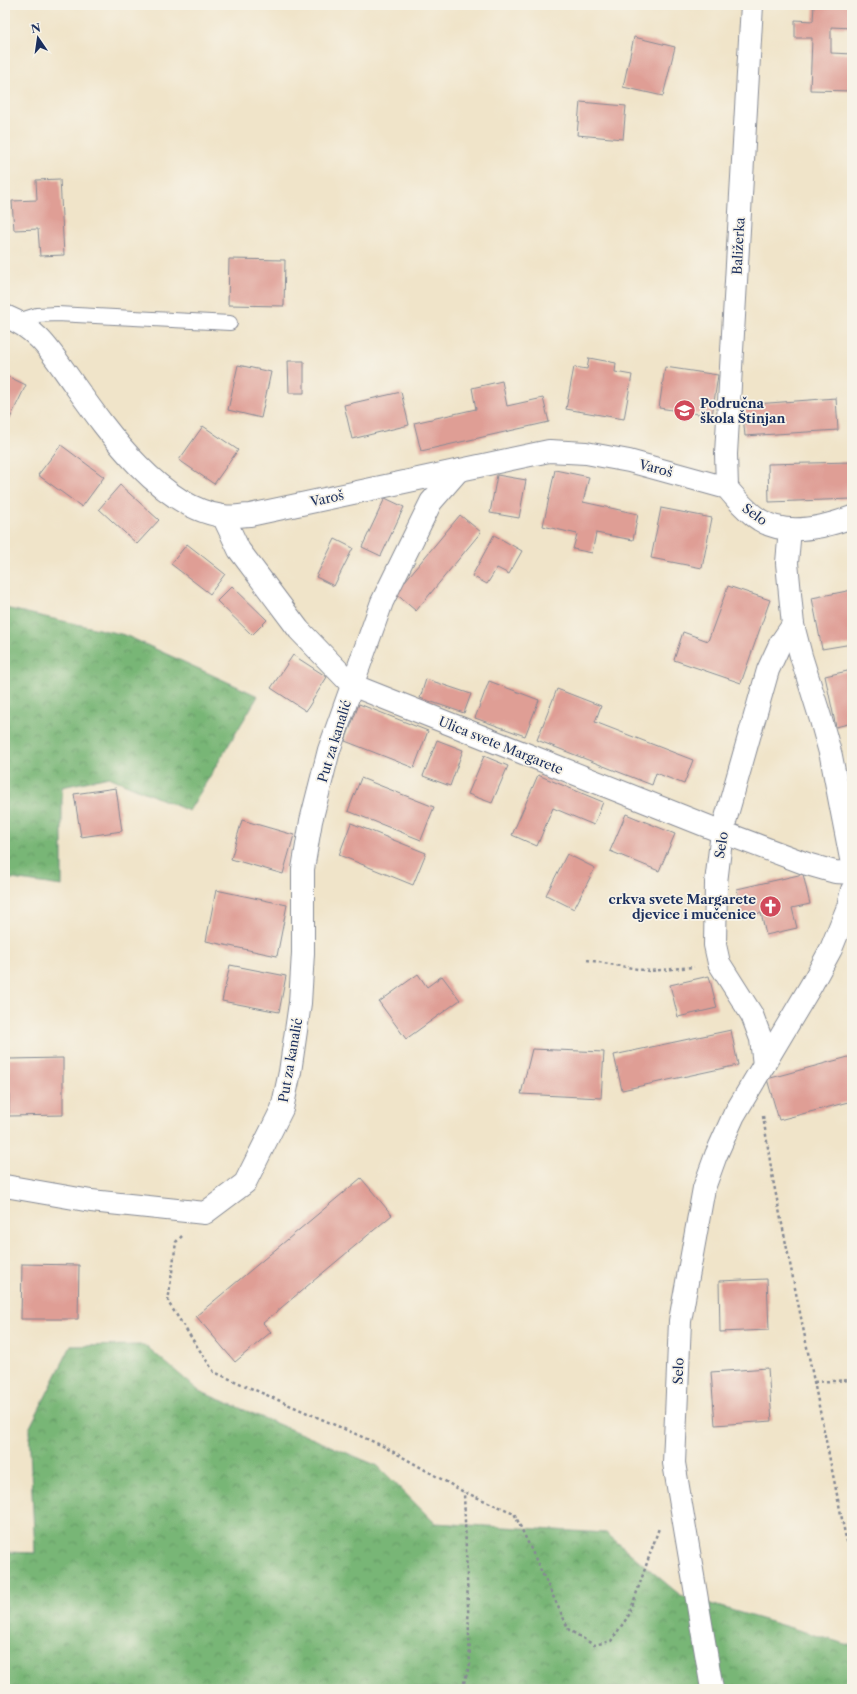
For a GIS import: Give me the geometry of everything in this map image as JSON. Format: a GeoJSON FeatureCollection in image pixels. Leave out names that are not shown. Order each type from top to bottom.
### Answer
{"type":"FeatureCollection","features":[{"type":"Feature","properties":{"kind":"street","name":"Baližerka"},"geometry":{"type":"LineString","coordinates":[[727,488],[726,454],[752,5]]}},
{"type":"Feature","properties":{"kind":"street","name":"Varoš"},"geometry":{"type":"LineString","coordinates":[[11,319],[42,340],[124,452],[159,484],[181,500],[201,510],[222,516],[250,515],[549,451],[586,453],[629,461],[727,488]]}},
{"type":"Feature","properties":{"kind":"street","name":"Put za kanalić"},"geometry":{"type":"LineString","coordinates":[[204,1212],[245,1183],[282,1109],[290,1072],[300,1003],[304,953],[304,862],[311,821],[329,750],[382,602],[431,502],[458,470]]}},
{"type":"Feature","properties":{"kind":"street","name":"Selo"},"geometry":{"type":"LineString","coordinates":[[727,488],[737,500],[760,520],[774,526],[790,529],[814,527],[839,522],[852,517]]}},
{"type":"Feature","properties":{"kind":"street","name":"Ulica svete Margarete"},"geometry":{"type":"LineString","coordinates":[[222,516],[239,550],[299,630],[352,684],[722,832],[807,864],[835,872],[852,873]]}},
{"type":"Feature","properties":{"kind":"street"},"geometry":{"type":"LineString","coordinates":[[790,529],[787,563],[793,625],[831,756],[852,864]]}},
{"type":"Feature","properties":{"kind":"street","name":"Selo"},"geometry":{"type":"LineString","coordinates":[[764,1065],[760,1039],[752,1015],[719,963],[714,945],[715,891],[722,832],[768,670],[780,644],[793,625]]}},
{"type":"Feature","properties":{"kind":"street","name":"Selo"},"geometry":{"type":"LineString","coordinates":[[712,1689],[674,1463],[680,1321],[704,1188],[716,1156],[734,1115],[812,984],[831,949],[848,907],[852,890]]}},
{"type":"Feature","properties":{"kind":"street"},"geometry":{"type":"LineString","coordinates":[[5,1186],[91,1201],[204,1212]]}},
{"type":"Feature","properties":{"kind":"lane"},"geometry":{"type":"LineString","coordinates":[[11,319],[57,314],[230,323]]}},
{"type":"Feature","properties":{"kind":"path"},"geometry":{"type":"LineString","coordinates":[[587,960],[649,971],[719,963]]}},
{"type":"Feature","properties":{"kind":"path"},"geometry":{"type":"LineString","coordinates":[[750,1088],[761,1104],[773,1180],[845,1534],[852,1559]]}},
{"type":"Feature","properties":{"kind":"path"},"geometry":{"type":"LineString","coordinates":[[204,1212],[176,1242],[168,1302],[214,1372],[383,1446],[464,1492],[514,1513],[569,1630],[594,1644],[611,1642],[629,1615],[660,1526]]}},
{"type":"Feature","properties":{"kind":"path"},"geometry":{"type":"LineString","coordinates":[[814,1382],[852,1380]]}},
{"type":"Feature","properties":{"kind":"path"},"geometry":{"type":"LineString","coordinates":[[462,1689],[470,1664],[464,1492]]}},
{"type":"Feature","properties":{"kind":"green space"},"geometry":{"type":"Polygon","coordinates":[[[5,608],[125,635],[258,696],[189,811],[109,777],[62,787],[62,886],[5,878],[5,608]]]}},
{"type":"Feature","properties":{"kind":"green space"},"geometry":{"type":"Polygon","coordinates":[[[145,1345],[199,1391],[378,1466],[435,1523],[606,1533],[680,1595],[852,1646],[852,1689],[5,1689],[5,1552],[35,1553],[29,1429],[71,1346],[145,1345]]]}},
{"type":"Feature","properties":{"kind":"building"},"geometry":{"type":"Polygon","coordinates":[[[814,5],[852,5],[852,28],[831,27],[831,53],[852,54],[852,91],[810,90],[812,38],[795,38],[795,20],[813,21],[814,5]]]}},
{"type":"Feature","properties":{"kind":"building"},"geometry":{"type":"Polygon","coordinates":[[[634,37],[675,47],[663,96],[623,87],[634,37]]]}},
{"type":"Feature","properties":{"kind":"building"},"geometry":{"type":"Polygon","coordinates":[[[580,102],[626,106],[623,139],[577,135],[580,102]]]}},
{"type":"Feature","properties":{"kind":"building"},"geometry":{"type":"Polygon","coordinates":[[[60,179],[64,255],[40,256],[38,229],[14,230],[12,201],[37,200],[36,180],[60,179]]]}},
{"type":"Feature","properties":{"kind":"building"},"geometry":{"type":"Polygon","coordinates":[[[229,259],[285,260],[284,306],[228,305],[229,259]]]}},
{"type":"Feature","properties":{"kind":"building"},"geometry":{"type":"Polygon","coordinates":[[[589,358],[616,363],[615,372],[632,375],[624,419],[566,409],[574,367],[587,369],[589,358]]]}},
{"type":"Feature","properties":{"kind":"building"},"geometry":{"type":"Polygon","coordinates":[[[288,361],[304,361],[304,393],[289,393],[288,361]]]}},
{"type":"Feature","properties":{"kind":"building"},"geometry":{"type":"Polygon","coordinates":[[[238,365],[271,372],[261,418],[228,410],[238,365]]]}},
{"type":"Feature","properties":{"kind":"building"},"geometry":{"type":"Polygon","coordinates":[[[665,367],[718,375],[712,416],[659,408],[665,367]]]}},
{"type":"Feature","properties":{"kind":"building"},"geometry":{"type":"Polygon","coordinates":[[[5,375],[26,385],[5,429],[5,375]]]}},
{"type":"Feature","properties":{"kind":"building"},"geometry":{"type":"Polygon","coordinates":[[[502,381],[507,406],[543,398],[549,422],[421,451],[414,423],[476,409],[472,388],[502,381]]]}},
{"type":"Feature","properties":{"kind":"building"},"geometry":{"type":"Polygon","coordinates":[[[401,392],[409,425],[352,439],[344,405],[401,392]]]}},
{"type":"Feature","properties":{"kind":"building"},"geometry":{"type":"Polygon","coordinates":[[[836,398],[838,430],[745,436],[742,405],[836,398]]]}},
{"type":"Feature","properties":{"kind":"building"},"geometry":{"type":"Polygon","coordinates":[[[203,426],[238,450],[214,484],[179,460],[203,426]]]}},
{"type":"Feature","properties":{"kind":"building"},"geometry":{"type":"Polygon","coordinates":[[[61,445],[104,477],[82,507],[38,475],[61,445]]]}},
{"type":"Feature","properties":{"kind":"building"},"geometry":{"type":"Polygon","coordinates":[[[852,462],[852,499],[769,502],[768,464],[852,462]]]}},
{"type":"Feature","properties":{"kind":"building"},"geometry":{"type":"Polygon","coordinates":[[[555,470],[589,477],[583,502],[638,514],[633,540],[596,533],[592,553],[573,549],[577,534],[543,526],[555,470]]]}},
{"type":"Feature","properties":{"kind":"building"},"geometry":{"type":"Polygon","coordinates":[[[497,475],[526,480],[519,518],[490,513],[497,475]]]}},
{"type":"Feature","properties":{"kind":"building"},"geometry":{"type":"Polygon","coordinates":[[[120,485],[159,520],[137,544],[99,509],[120,485]]]}},
{"type":"Feature","properties":{"kind":"building"},"geometry":{"type":"Polygon","coordinates":[[[385,498],[404,507],[381,556],[362,547],[385,498]]]}},
{"type":"Feature","properties":{"kind":"building"},"geometry":{"type":"Polygon","coordinates":[[[661,508],[712,518],[702,568],[651,558],[661,508]]]}},
{"type":"Feature","properties":{"kind":"building"},"geometry":{"type":"Polygon","coordinates":[[[460,515],[481,532],[416,611],[395,593],[460,515]]]}},
{"type":"Feature","properties":{"kind":"building"},"geometry":{"type":"Polygon","coordinates":[[[494,535],[522,551],[509,574],[497,568],[487,584],[472,576],[494,535]]]}},
{"type":"Feature","properties":{"kind":"building"},"geometry":{"type":"Polygon","coordinates":[[[335,539],[353,548],[334,586],[316,577],[335,539]]]}},
{"type":"Feature","properties":{"kind":"building"},"geometry":{"type":"Polygon","coordinates":[[[187,544],[225,574],[210,594],[171,564],[187,544]]]}},
{"type":"Feature","properties":{"kind":"building"},"geometry":{"type":"Polygon","coordinates":[[[232,586],[267,620],[252,635],[217,601],[232,586]]]}},
{"type":"Feature","properties":{"kind":"building"},"geometry":{"type":"Polygon","coordinates":[[[728,586],[770,600],[741,683],[674,660],[683,632],[708,641],[728,586]]]}},
{"type":"Feature","properties":{"kind":"building"},"geometry":{"type":"Polygon","coordinates":[[[852,590],[852,644],[822,649],[812,598],[852,590]]]}},
{"type":"Feature","properties":{"kind":"building"},"geometry":{"type":"Polygon","coordinates":[[[293,655],[327,677],[306,711],[271,688],[293,655]]]}},
{"type":"Feature","properties":{"kind":"building"},"geometry":{"type":"Polygon","coordinates":[[[852,670],[852,723],[836,727],[825,676],[852,670]]]}},
{"type":"Feature","properties":{"kind":"building"},"geometry":{"type":"Polygon","coordinates":[[[426,679],[471,694],[464,713],[420,698],[426,679]]]}},
{"type":"Feature","properties":{"kind":"building"},"geometry":{"type":"Polygon","coordinates":[[[489,681],[539,700],[525,736],[475,718],[489,681]]]}},
{"type":"Feature","properties":{"kind":"building"},"geometry":{"type":"Polygon","coordinates":[[[557,689],[601,706],[595,722],[693,760],[684,784],[656,773],[652,785],[537,740],[557,689]]]}},
{"type":"Feature","properties":{"kind":"building"},"geometry":{"type":"Polygon","coordinates":[[[359,704],[428,731],[414,768],[345,741],[359,704]]]}},
{"type":"Feature","properties":{"kind":"building"},"geometry":{"type":"Polygon","coordinates":[[[437,740],[463,750],[450,786],[423,776],[437,740]]]}},
{"type":"Feature","properties":{"kind":"building"},"geometry":{"type":"Polygon","coordinates":[[[484,756],[508,766],[492,803],[468,794],[484,756]]]}},
{"type":"Feature","properties":{"kind":"building"},"geometry":{"type":"Polygon","coordinates":[[[538,775],[603,802],[594,825],[553,808],[537,846],[512,835],[538,775]]]}},
{"type":"Feature","properties":{"kind":"building"},"geometry":{"type":"Polygon","coordinates":[[[361,778],[434,807],[421,840],[348,811],[361,778]]]}},
{"type":"Feature","properties":{"kind":"building"},"geometry":{"type":"Polygon","coordinates":[[[116,788],[122,831],[81,837],[74,794],[116,788]]]}},
{"type":"Feature","properties":{"kind":"building"},"geometry":{"type":"Polygon","coordinates":[[[626,814],[675,834],[659,871],[610,851],[626,814]]]}},
{"type":"Feature","properties":{"kind":"building"},"geometry":{"type":"Polygon","coordinates":[[[242,820],[294,835],[283,874],[231,859],[242,820]]]}},
{"type":"Feature","properties":{"kind":"building"},"geometry":{"type":"Polygon","coordinates":[[[351,823],[426,853],[413,885],[339,855],[351,823]]]}},
{"type":"Feature","properties":{"kind":"building"},"geometry":{"type":"Polygon","coordinates":[[[567,854],[595,868],[574,909],[546,895],[567,854]]]}},
{"type":"Feature","properties":{"kind":"building","name":"crkva svete Margarete djevice i mučenice"},"geometry":{"type":"Polygon","coordinates":[[[803,874],[810,904],[792,908],[797,928],[766,935],[761,913],[743,917],[737,889],[803,874]]]}},
{"type":"Feature","properties":{"kind":"building"},"geometry":{"type":"Polygon","coordinates":[[[216,890],[287,905],[277,956],[206,941],[216,890]]]}},
{"type":"Feature","properties":{"kind":"building"},"geometry":{"type":"Polygon","coordinates":[[[230,965],[286,976],[279,1012],[222,1001],[230,965]]]}},
{"type":"Feature","properties":{"kind":"building"},"geometry":{"type":"Polygon","coordinates":[[[418,974],[427,987],[442,976],[460,1000],[406,1039],[379,1002],[418,974]]]}},
{"type":"Feature","properties":{"kind":"building"},"geometry":{"type":"Polygon","coordinates":[[[709,976],[717,1008],[678,1017],[670,985],[709,976]]]}},
{"type":"Feature","properties":{"kind":"building"},"geometry":{"type":"Polygon","coordinates":[[[731,1030],[738,1065],[622,1090],[614,1055],[731,1030]]]}},
{"type":"Feature","properties":{"kind":"building"},"geometry":{"type":"Polygon","coordinates":[[[532,1049],[604,1052],[601,1098],[521,1094],[532,1049]]]}},
{"type":"Feature","properties":{"kind":"building"},"geometry":{"type":"Polygon","coordinates":[[[852,1056],[852,1101],[779,1120],[767,1079],[852,1056]]]}},
{"type":"Feature","properties":{"kind":"building"},"geometry":{"type":"Polygon","coordinates":[[[63,1058],[63,1115],[9,1116],[9,1059],[63,1058]]]}},
{"type":"Feature","properties":{"kind":"building"},"geometry":{"type":"Polygon","coordinates":[[[361,1178],[392,1215],[263,1323],[271,1332],[235,1362],[196,1316],[361,1178]]]}},
{"type":"Feature","properties":{"kind":"building"},"geometry":{"type":"Polygon","coordinates":[[[22,1264],[79,1265],[78,1319],[21,1319],[22,1264]]]}},
{"type":"Feature","properties":{"kind":"building"},"geometry":{"type":"Polygon","coordinates":[[[767,1279],[769,1330],[720,1332],[719,1281],[767,1279]]]}},
{"type":"Feature","properties":{"kind":"building"},"geometry":{"type":"Polygon","coordinates":[[[768,1368],[772,1421],[715,1425],[711,1372],[768,1368]]]}},
{"type":"Feature","properties":{"kind":"place","name":"Područna škola Štinjan"},"geometry":{"type":"Point","coordinates":[685,410]}},
{"type":"Feature","properties":{"kind":"place","name":"crkva svete Margarete djevice i mučenice"},"geometry":{"type":"Point","coordinates":[771,906]}}]}
